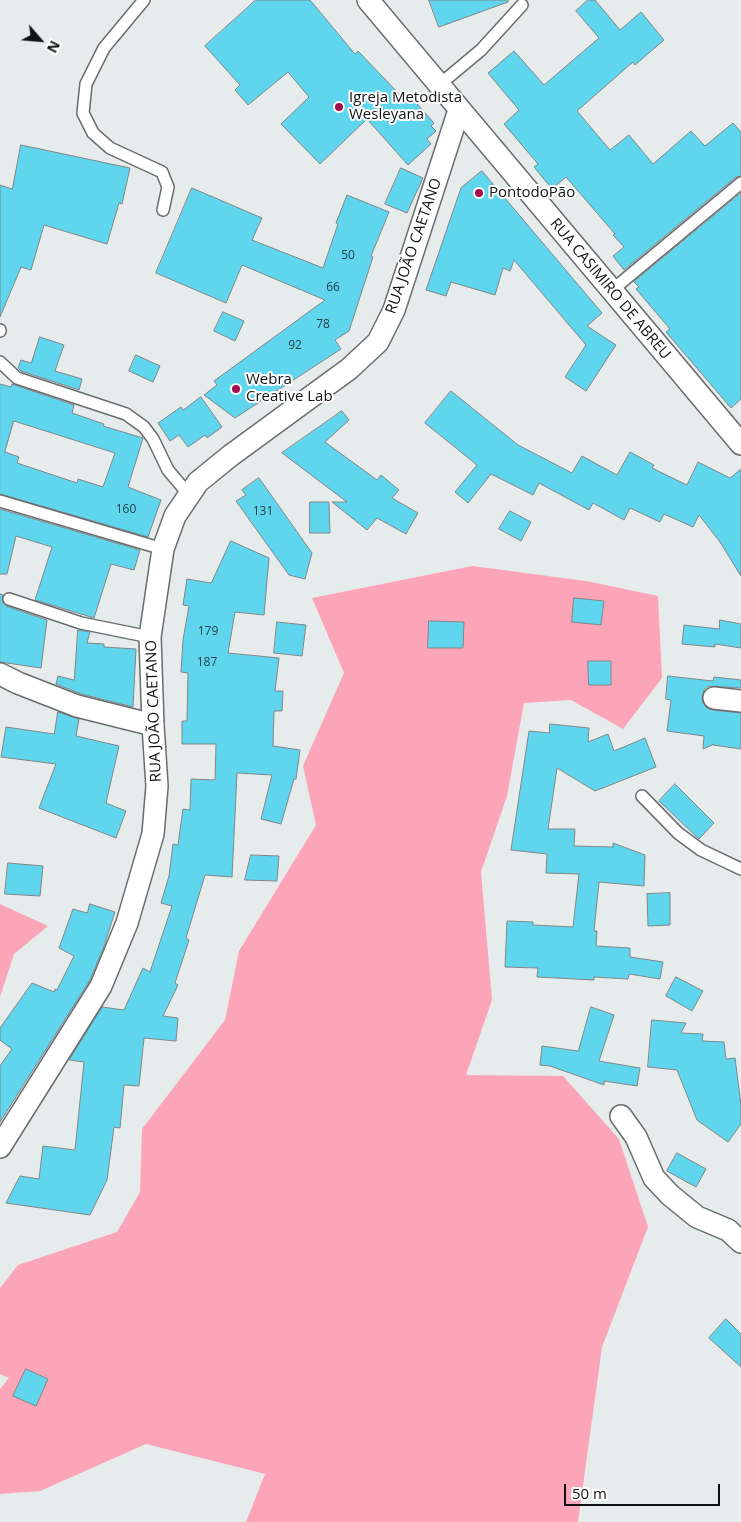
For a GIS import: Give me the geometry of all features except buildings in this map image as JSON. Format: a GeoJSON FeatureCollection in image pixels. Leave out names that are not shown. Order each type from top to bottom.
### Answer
{"type":"FeatureCollection","features":[{"type":"Feature","properties":{"kind":"street","name":"RUA CASIMIRO DE ABREU"},"geometry":{"type":"LineString","coordinates":[[368,0],[741,444]]}},
{"type":"Feature","properties":{"kind":"street","name":"RUA JOÃO CAETANO"},"geometry":{"type":"LineString","coordinates":[[0,1147],[100,986],[127,923],[154,834],[157,786],[152,725],[150,637],[163,549],[175,516],[198,482],[230,456],[349,369],[378,342],[394,310],[460,110]]}},
{"type":"Feature","properties":{"kind":"street"},"geometry":{"type":"LineString","coordinates":[[0,674],[77,706],[152,725]]}},
{"type":"Feature","properties":{"kind":"street"},"geometry":{"type":"LineString","coordinates":[[714,698],[741,701]]}},
{"type":"Feature","properties":{"kind":"street"},"geometry":{"type":"LineString","coordinates":[[622,1116],[636,1137],[654,1178],[697,1217],[728,1230],[741,1242]]}},
{"type":"Feature","properties":{"kind":"lane"},"geometry":{"type":"LineString","coordinates":[[144,0],[104,48],[86,84],[83,113],[93,133],[110,148],[162,172],[168,187],[163,210]]}},
{"type":"Feature","properties":{"kind":"lane"},"geometry":{"type":"LineString","coordinates":[[439,85],[481,50],[522,5]]}},
{"type":"Feature","properties":{"kind":"lane"},"geometry":{"type":"LineString","coordinates":[[611,291],[741,183]]}},
{"type":"Feature","properties":{"kind":"lane"},"geometry":{"type":"LineString","coordinates":[[0,362],[16,378],[126,414],[144,427],[153,440],[168,470],[176,482],[189,495]]}},
{"type":"Feature","properties":{"kind":"lane"},"geometry":{"type":"LineString","coordinates":[[0,501],[163,549]]}},
{"type":"Feature","properties":{"kind":"lane"},"geometry":{"type":"LineString","coordinates":[[9,599],[81,623],[150,637]]}},
{"type":"Feature","properties":{"kind":"lane"},"geometry":{"type":"LineString","coordinates":[[642,796],[678,833],[701,850],[741,869]]}},
{"type":"Feature","properties":{"kind":"shaded area"},"geometry":{"type":"Polygon","coordinates":[[[472,566],[586,581],[658,596],[662,678],[623,729],[571,700],[524,703],[507,796],[481,872],[492,1000],[466,1075],[563,1076],[619,1139],[648,1227],[602,1347],[578,1522],[246,1522],[265,1474],[146,1444],[40,1491],[0,1494],[0,1389],[9,1378],[0,1374],[0,1288],[18,1265],[117,1232],[140,1192],[142,1129],[225,1020],[239,951],[316,825],[303,766],[344,673],[312,598],[472,566]]]}},
{"type":"Feature","properties":{"kind":"shaded area"},"geometry":{"type":"Polygon","coordinates":[[[0,904],[48,926],[14,954],[0,997],[0,904]]]}},
{"type":"Feature","properties":{"kind":"place","name":"Igreja Metodista Wesleyana"},"geometry":{"type":"Point","coordinates":[339,107]}},
{"type":"Feature","properties":{"kind":"place","name":"PontodoPão"},"geometry":{"type":"Point","coordinates":[479,193]}},
{"type":"Feature","properties":{"kind":"place","name":"Webra Creative Lab"},"geometry":{"type":"Point","coordinates":[236,389]}}]}
